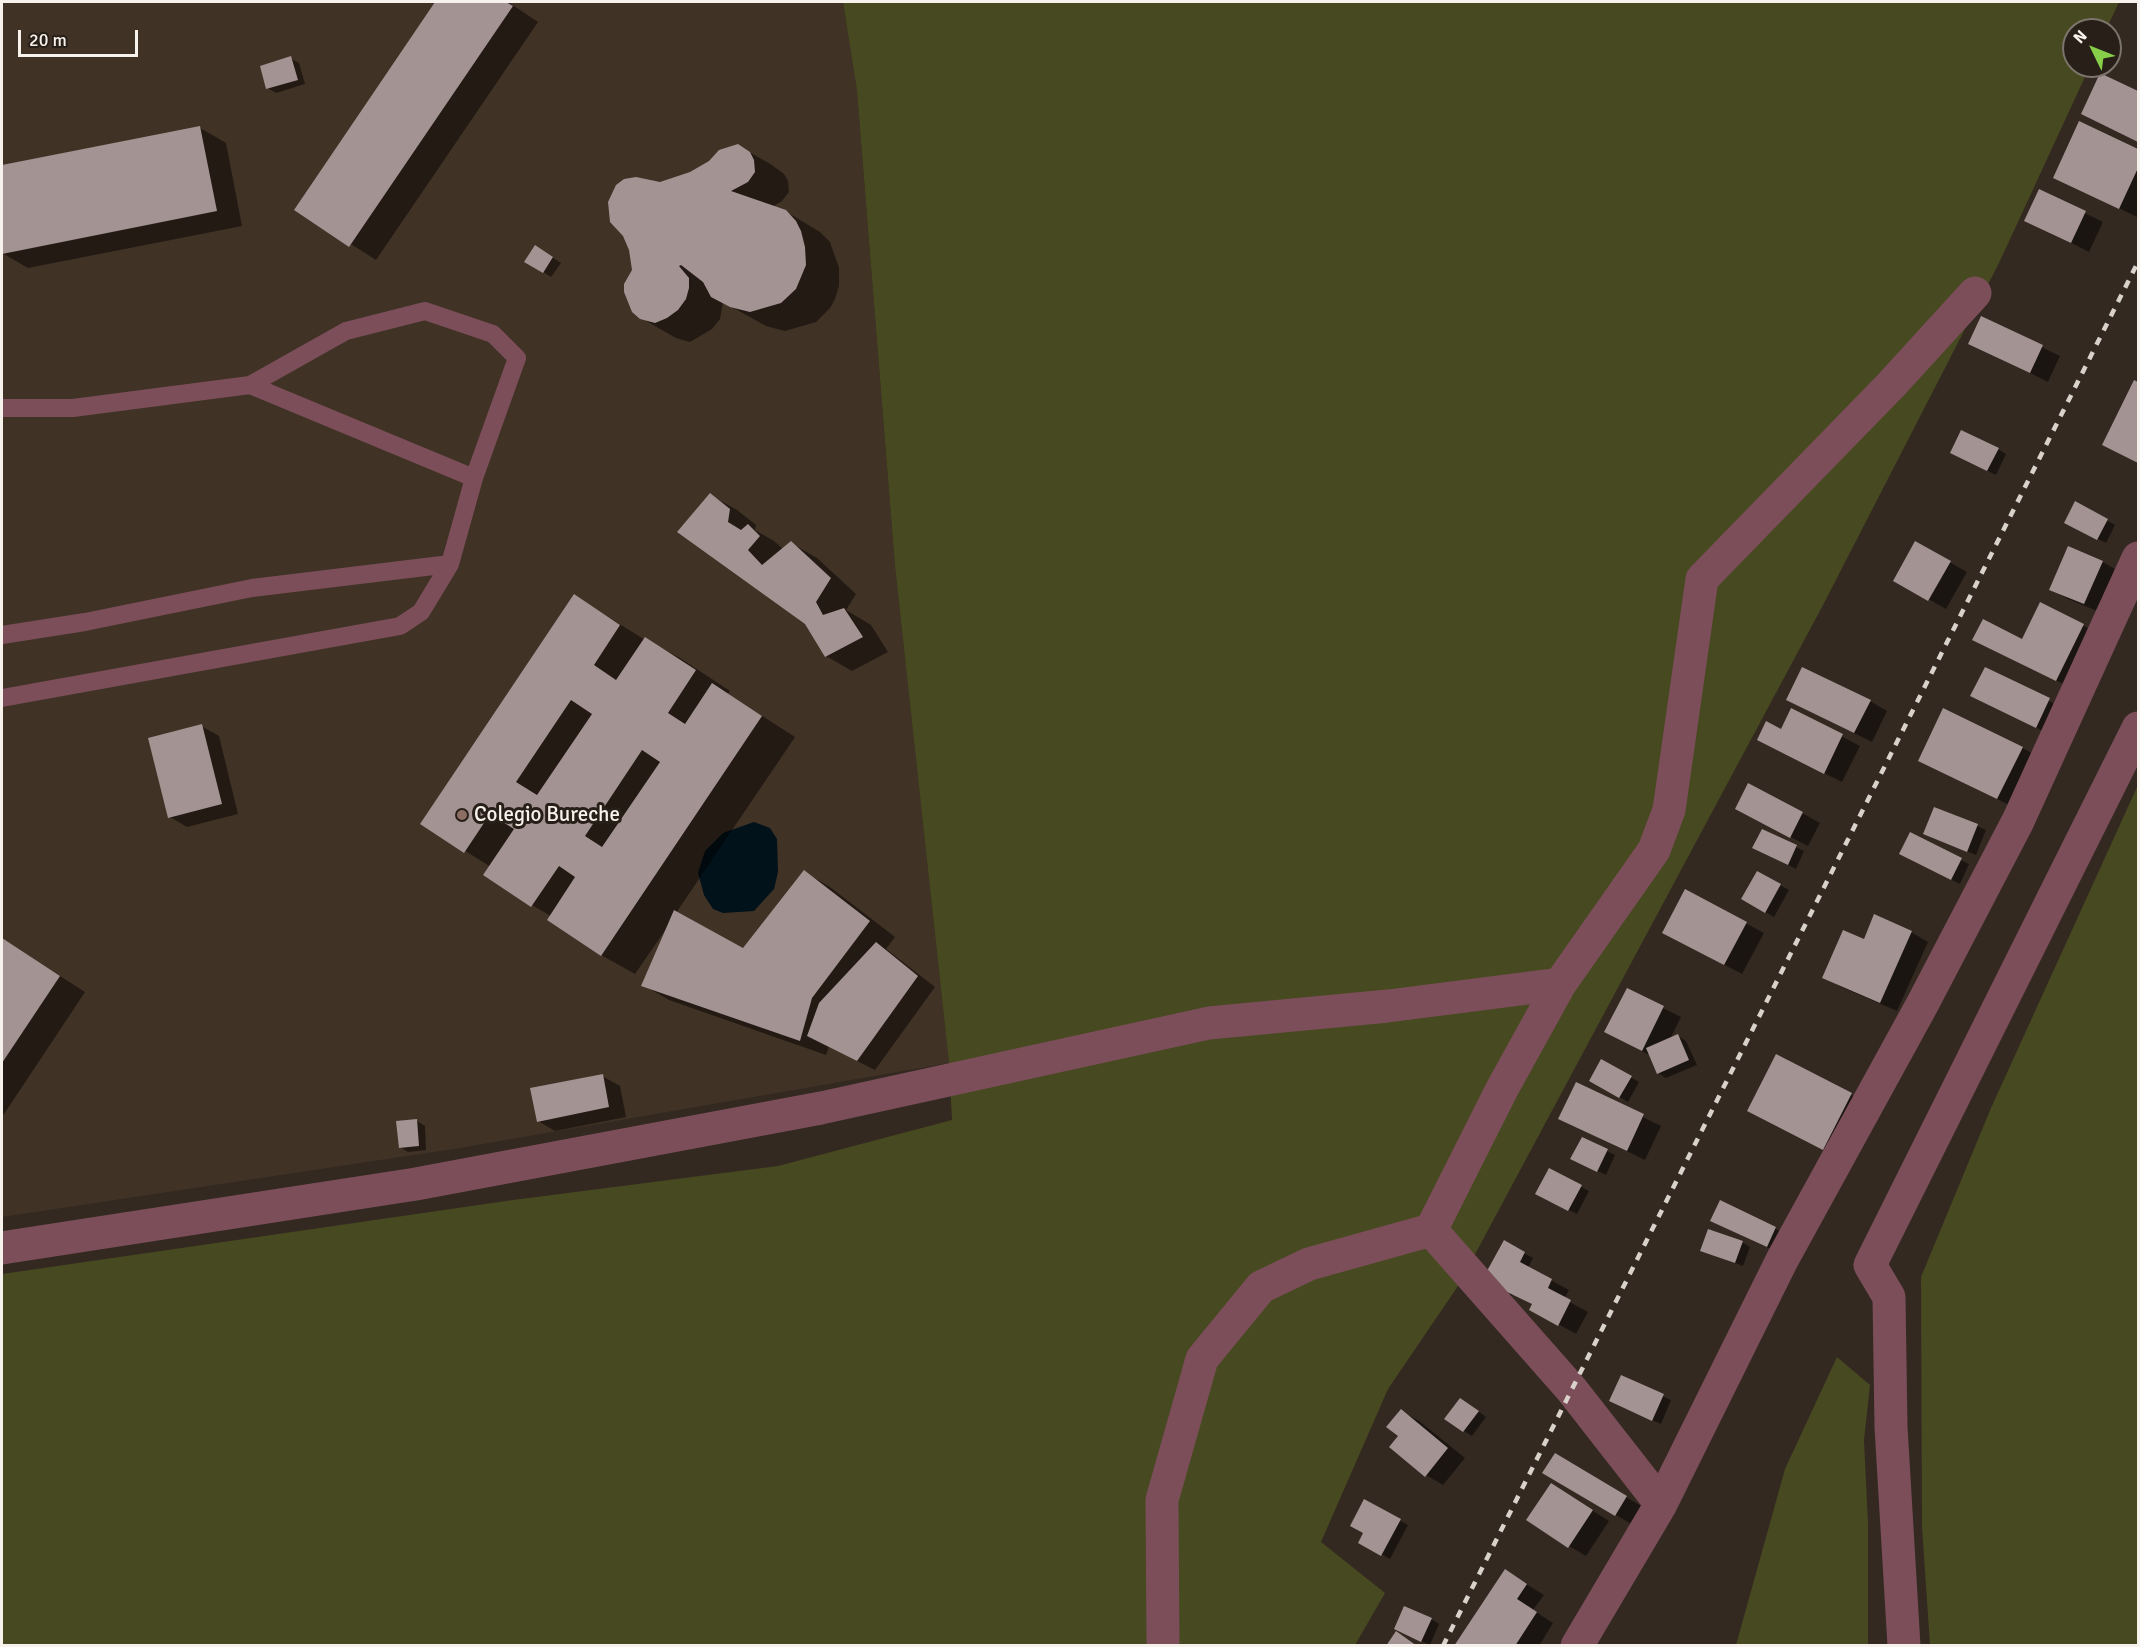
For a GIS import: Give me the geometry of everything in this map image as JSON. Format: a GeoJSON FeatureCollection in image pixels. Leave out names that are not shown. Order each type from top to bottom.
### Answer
{"type":"FeatureCollection","features":[{"type":"Feature","properties":{"kind":"street"},"geometry":{"type":"LineString","coordinates":[[1163,1646],[1162,1500],[1202,1359],[1261,1287],[1309,1264],[1431,1230],[1502,1089],[1560,984],[1654,850],[1669,810],[1702,579],[1891,385],[1975,293]]}},
{"type":"Feature","properties":{"kind":"street"},"geometry":{"type":"LineString","coordinates":[[1577,1646],[1661,1504],[1782,1260],[1923,1003],[2018,821],[2139,558]]}},
{"type":"Feature","properties":{"kind":"street"},"geometry":{"type":"LineString","coordinates":[[1904,1646],[1892,1427],[1889,1297],[1870,1265],[2139,728]]}},
{"type":"Feature","properties":{"kind":"street"},"geometry":{"type":"LineString","coordinates":[[2,1248],[427,1182],[821,1108],[1209,1023],[1388,1006],[1560,984]]}},
{"type":"Feature","properties":{"kind":"street"},"geometry":{"type":"LineString","coordinates":[[1431,1230],[1572,1390],[1661,1504]]}},
{"type":"Feature","properties":{"kind":"lane"},"geometry":{"type":"LineString","coordinates":[[2,408],[73,408],[250,385],[346,331],[425,311],[493,334],[517,358],[474,478],[450,564],[421,612],[400,626],[2,698]]}},
{"type":"Feature","properties":{"kind":"lane"},"geometry":{"type":"LineString","coordinates":[[250,385],[474,478]]}},
{"type":"Feature","properties":{"kind":"lane"},"geometry":{"type":"LineString","coordinates":[[2,635],[85,622],[252,588],[450,564]]}},
{"type":"Feature","properties":{"kind":"shaded area","name":"Colegio Bureche"},"geometry":{"type":"Polygon","coordinates":[[[2,2],[843,2],[857,91],[895,566],[949,1063],[460,1148],[2,1217],[2,2]]]}},
{"type":"Feature","properties":{"kind":"green space"},"geometry":{"type":"Polygon","coordinates":[[[843,2],[2119,2],[2112,18],[2062,18],[2062,78],[2084,78],[1999,263],[1822,607],[1458,1286],[1388,1389],[1321,1542],[1385,1593],[1355,1645],[2,1645],[2,1274],[513,1200],[778,1166],[952,1120],[949,1063],[895,566],[857,91],[843,2]]]}},
{"type":"Feature","properties":{"kind":"green space"},"geometry":{"type":"Polygon","coordinates":[[[2138,785],[2138,1645],[1930,1645],[1922,1527],[1921,1277],[1991,1108],[2138,785]]]}},
{"type":"Feature","properties":{"kind":"green space"},"geometry":{"type":"Polygon","coordinates":[[[1837,1357],[1870,1385],[1864,1440],[1868,1523],[1868,1645],[1736,1645],[1785,1469],[1837,1357]]]}},
{"type":"Feature","properties":{"kind":"water"},"geometry":{"type":"Polygon","coordinates":[[[754,822],[770,828],[777,839],[778,872],[774,889],[754,911],[723,913],[713,909],[704,895],[698,873],[705,851],[723,833],[754,822]]]}},
{"type":"Feature","properties":{"kind":"building"},"geometry":{"type":"Polygon","coordinates":[[[435,2],[506,2],[513,6],[349,247],[294,210],[435,2]]]}},
{"type":"Feature","properties":{"kind":"building"},"geometry":{"type":"Polygon","coordinates":[[[291,56],[298,80],[266,89],[260,66],[291,56]]]}},
{"type":"Feature","properties":{"kind":"building"},"geometry":{"type":"Polygon","coordinates":[[[2098,78],[2111,78],[2138,91],[2138,142],[2081,114],[2098,78]]]}},
{"type":"Feature","properties":{"kind":"building"},"geometry":{"type":"Polygon","coordinates":[[[2079,121],[2138,149],[2138,168],[2119,209],[2053,178],[2079,121]]]}},
{"type":"Feature","properties":{"kind":"building"},"geometry":{"type":"Polygon","coordinates":[[[200,126],[217,211],[2,254],[2,165],[200,126]]]}},
{"type":"Feature","properties":{"kind":"building"},"geometry":{"type":"Polygon","coordinates":[[[738,144],[750,152],[754,160],[755,172],[748,182],[731,191],[786,210],[801,231],[806,265],[796,289],[781,303],[750,312],[730,307],[711,297],[703,282],[681,265],[679,266],[689,278],[689,288],[686,299],[678,310],[655,323],[640,319],[632,312],[624,292],[624,284],[632,270],[629,250],[623,236],[610,222],[608,202],[616,185],[624,179],[636,177],[660,182],[690,172],[709,161],[719,150],[738,144]]]}},
{"type":"Feature","properties":{"kind":"building"},"geometry":{"type":"Polygon","coordinates":[[[2039,189],[2086,211],[2071,243],[2024,221],[2039,189]]]}},
{"type":"Feature","properties":{"kind":"building"},"geometry":{"type":"Polygon","coordinates":[[[535,245],[553,257],[543,273],[524,262],[535,245]]]}},
{"type":"Feature","properties":{"kind":"building"},"geometry":{"type":"Polygon","coordinates":[[[1981,316],[2043,345],[2030,373],[1968,344],[1981,316]]]}},
{"type":"Feature","properties":{"kind":"building"},"geometry":{"type":"Polygon","coordinates":[[[2134,380],[2138,382],[2138,463],[2102,445],[2134,380]]]}},
{"type":"Feature","properties":{"kind":"building"},"geometry":{"type":"Polygon","coordinates":[[[1961,430],[1999,448],[1987,471],[1950,453],[1961,430]]]}},
{"type":"Feature","properties":{"kind":"building"},"geometry":{"type":"Polygon","coordinates":[[[710,493],[730,509],[728,522],[741,530],[748,524],[760,536],[748,550],[762,565],[791,541],[831,578],[816,602],[823,615],[844,608],[863,637],[825,657],[805,624],[677,532],[710,493]]]}},
{"type":"Feature","properties":{"kind":"building"},"geometry":{"type":"Polygon","coordinates":[[[2075,501],[2108,519],[2097,540],[2064,523],[2075,501]]]}},
{"type":"Feature","properties":{"kind":"building"},"geometry":{"type":"Polygon","coordinates":[[[1915,541],[1951,561],[1928,601],[1893,581],[1915,541]]]}},
{"type":"Feature","properties":{"kind":"building"},"geometry":{"type":"Polygon","coordinates":[[[2068,546],[2103,561],[2084,604],[2049,590],[2068,546]]]}},
{"type":"Feature","properties":{"kind":"building"},"geometry":{"type":"Polygon","coordinates":[[[574,594],[620,625],[594,665],[616,680],[645,637],[696,670],[668,713],[685,724],[712,683],[762,716],[601,956],[547,920],[575,877],[559,866],[531,907],[483,875],[514,829],[490,814],[464,853],[420,824],[574,594]],[[571,700],[516,782],[537,795],[592,714],[571,700]],[[642,750],[585,836],[602,847],[660,762],[642,750]]]}},
{"type":"Feature","properties":{"kind":"building"},"geometry":{"type":"Polygon","coordinates":[[[2040,602],[2084,624],[2056,681],[1972,640],[1983,619],[2022,639],[2040,602]]]}},
{"type":"Feature","properties":{"kind":"building"},"geometry":{"type":"Polygon","coordinates":[[[1802,667],[1871,700],[1854,733],[1786,700],[1802,667]]]}},
{"type":"Feature","properties":{"kind":"building"},"geometry":{"type":"Polygon","coordinates":[[[1985,667],[2050,698],[2036,728],[1970,696],[1985,667]]]}},
{"type":"Feature","properties":{"kind":"building"},"geometry":{"type":"Polygon","coordinates":[[[1791,708],[1843,734],[1824,774],[1757,740],[1766,721],[1781,729],[1791,708]]]}},
{"type":"Feature","properties":{"kind":"building"},"geometry":{"type":"Polygon","coordinates":[[[1943,708],[2023,747],[1997,799],[1918,761],[1943,708]]]}},
{"type":"Feature","properties":{"kind":"building"},"geometry":{"type":"Polygon","coordinates":[[[202,724],[222,804],[168,818],[148,738],[202,724]]]}},
{"type":"Feature","properties":{"kind":"building"},"geometry":{"type":"Polygon","coordinates":[[[1748,783],[1803,812],[1790,838],[1735,809],[1748,783]]]}},
{"type":"Feature","properties":{"kind":"building"},"geometry":{"type":"Polygon","coordinates":[[[1934,807],[1978,824],[1967,852],[1923,834],[1934,807]]]}},
{"type":"Feature","properties":{"kind":"building"},"geometry":{"type":"Polygon","coordinates":[[[1762,829],[1797,845],[1788,865],[1752,848],[1762,829]]]}},
{"type":"Feature","properties":{"kind":"building"},"geometry":{"type":"Polygon","coordinates":[[[1910,832],[1962,858],[1951,880],[1899,854],[1910,832]]]}},
{"type":"Feature","properties":{"kind":"building"},"geometry":{"type":"Polygon","coordinates":[[[804,870],[870,921],[812,998],[800,1041],[641,986],[674,910],[743,948],[804,870]]]}},
{"type":"Feature","properties":{"kind":"building"},"geometry":{"type":"Polygon","coordinates":[[[1757,871],[1781,884],[1765,913],[1741,899],[1757,871]]]}},
{"type":"Feature","properties":{"kind":"building"},"geometry":{"type":"Polygon","coordinates":[[[1685,889],[1747,922],[1724,965],[1662,933],[1685,889]]]}},
{"type":"Feature","properties":{"kind":"building"},"geometry":{"type":"Polygon","coordinates":[[[1874,914],[1912,931],[1880,1003],[1822,978],[1843,930],[1864,939],[1874,914]]]}},
{"type":"Feature","properties":{"kind":"building"},"geometry":{"type":"Polygon","coordinates":[[[2,938],[60,976],[2,1063],[2,938]]]}},
{"type":"Feature","properties":{"kind":"building"},"geometry":{"type":"Polygon","coordinates":[[[876,942],[918,976],[857,1061],[807,1036],[819,1003],[876,942]]]}},
{"type":"Feature","properties":{"kind":"building"},"geometry":{"type":"Polygon","coordinates":[[[1627,988],[1664,1006],[1642,1051],[1604,1032],[1627,988]]]}},
{"type":"Feature","properties":{"kind":"building"},"geometry":{"type":"Polygon","coordinates":[[[1678,1034],[1689,1060],[1657,1074],[1646,1048],[1678,1034]]]}},
{"type":"Feature","properties":{"kind":"building"},"geometry":{"type":"Polygon","coordinates":[[[1776,1054],[1852,1093],[1823,1150],[1747,1111],[1776,1054]]]}},
{"type":"Feature","properties":{"kind":"building"},"geometry":{"type":"Polygon","coordinates":[[[1601,1059],[1632,1076],[1619,1098],[1589,1081],[1601,1059]]]}},
{"type":"Feature","properties":{"kind":"building"},"geometry":{"type":"Polygon","coordinates":[[[603,1074],[609,1107],[537,1122],[530,1088],[603,1074]]]}},
{"type":"Feature","properties":{"kind":"building"},"geometry":{"type":"Polygon","coordinates":[[[1576,1082],[1644,1114],[1627,1151],[1558,1119],[1576,1082]]]}},
{"type":"Feature","properties":{"kind":"building"},"geometry":{"type":"Polygon","coordinates":[[[417,1119],[419,1146],[399,1148],[396,1121],[417,1119]]]}},
{"type":"Feature","properties":{"kind":"building"},"geometry":{"type":"Polygon","coordinates":[[[1582,1137],[1608,1149],[1597,1172],[1570,1159],[1582,1137]]]}},
{"type":"Feature","properties":{"kind":"building"},"geometry":{"type":"Polygon","coordinates":[[[1549,1168],[1582,1185],[1568,1211],[1535,1194],[1549,1168]]]}},
{"type":"Feature","properties":{"kind":"building"},"geometry":{"type":"Polygon","coordinates":[[[1720,1200],[1776,1227],[1767,1247],[1710,1221],[1720,1200]]]}},
{"type":"Feature","properties":{"kind":"building"},"geometry":{"type":"Polygon","coordinates":[[[1708,1229],[1743,1241],[1735,1263],[1700,1251],[1708,1229]]]}},
{"type":"Feature","properties":{"kind":"building"},"geometry":{"type":"Polygon","coordinates":[[[1504,1240],[1525,1252],[1520,1262],[1552,1279],[1548,1288],[1571,1300],[1558,1326],[1529,1310],[1532,1304],[1482,1280],[1504,1240]]]}},
{"type":"Feature","properties":{"kind":"building"},"geometry":{"type":"Polygon","coordinates":[[[1621,1375],[1664,1394],[1652,1421],[1609,1401],[1621,1375]]]}},
{"type":"Feature","properties":{"kind":"building"},"geometry":{"type":"Polygon","coordinates":[[[1460,1398],[1479,1411],[1463,1432],[1444,1419],[1460,1398]]]}},
{"type":"Feature","properties":{"kind":"building"},"geometry":{"type":"Polygon","coordinates":[[[1401,1409],[1448,1448],[1425,1477],[1389,1447],[1398,1436],[1386,1427],[1401,1409]]]}},
{"type":"Feature","properties":{"kind":"building"},"geometry":{"type":"Polygon","coordinates":[[[1555,1453],[1627,1496],[1615,1516],[1542,1473],[1555,1453]]]}},
{"type":"Feature","properties":{"kind":"building"},"geometry":{"type":"Polygon","coordinates":[[[1551,1483],[1593,1510],[1568,1548],[1526,1520],[1551,1483]]]}},
{"type":"Feature","properties":{"kind":"building"},"geometry":{"type":"Polygon","coordinates":[[[1364,1499],[1401,1519],[1381,1556],[1358,1543],[1363,1533],[1350,1526],[1364,1499]]]}},
{"type":"Feature","properties":{"kind":"building"},"geometry":{"type":"Polygon","coordinates":[[[1505,1569],[1527,1584],[1517,1599],[1537,1612],[1515,1646],[1454,1646],[1505,1569]]]}},
{"type":"Feature","properties":{"kind":"building"},"geometry":{"type":"Polygon","coordinates":[[[1404,1606],[1432,1618],[1421,1642],[1394,1629],[1404,1606]]]}},
{"type":"Feature","properties":{"kind":"building"},"geometry":{"type":"Polygon","coordinates":[[[1396,1631],[1417,1646],[1386,1646],[1396,1631]]]}},
{"type":"Feature","properties":{"kind":"railway"},"geometry":{"type":"LineString","coordinates":[[1443,1646],[2138,262]]}},
{"type":"Feature","properties":{"kind":"place","name":"Colegio Bureche"},"geometry":{"type":"Point","coordinates":[462,815]}}]}
